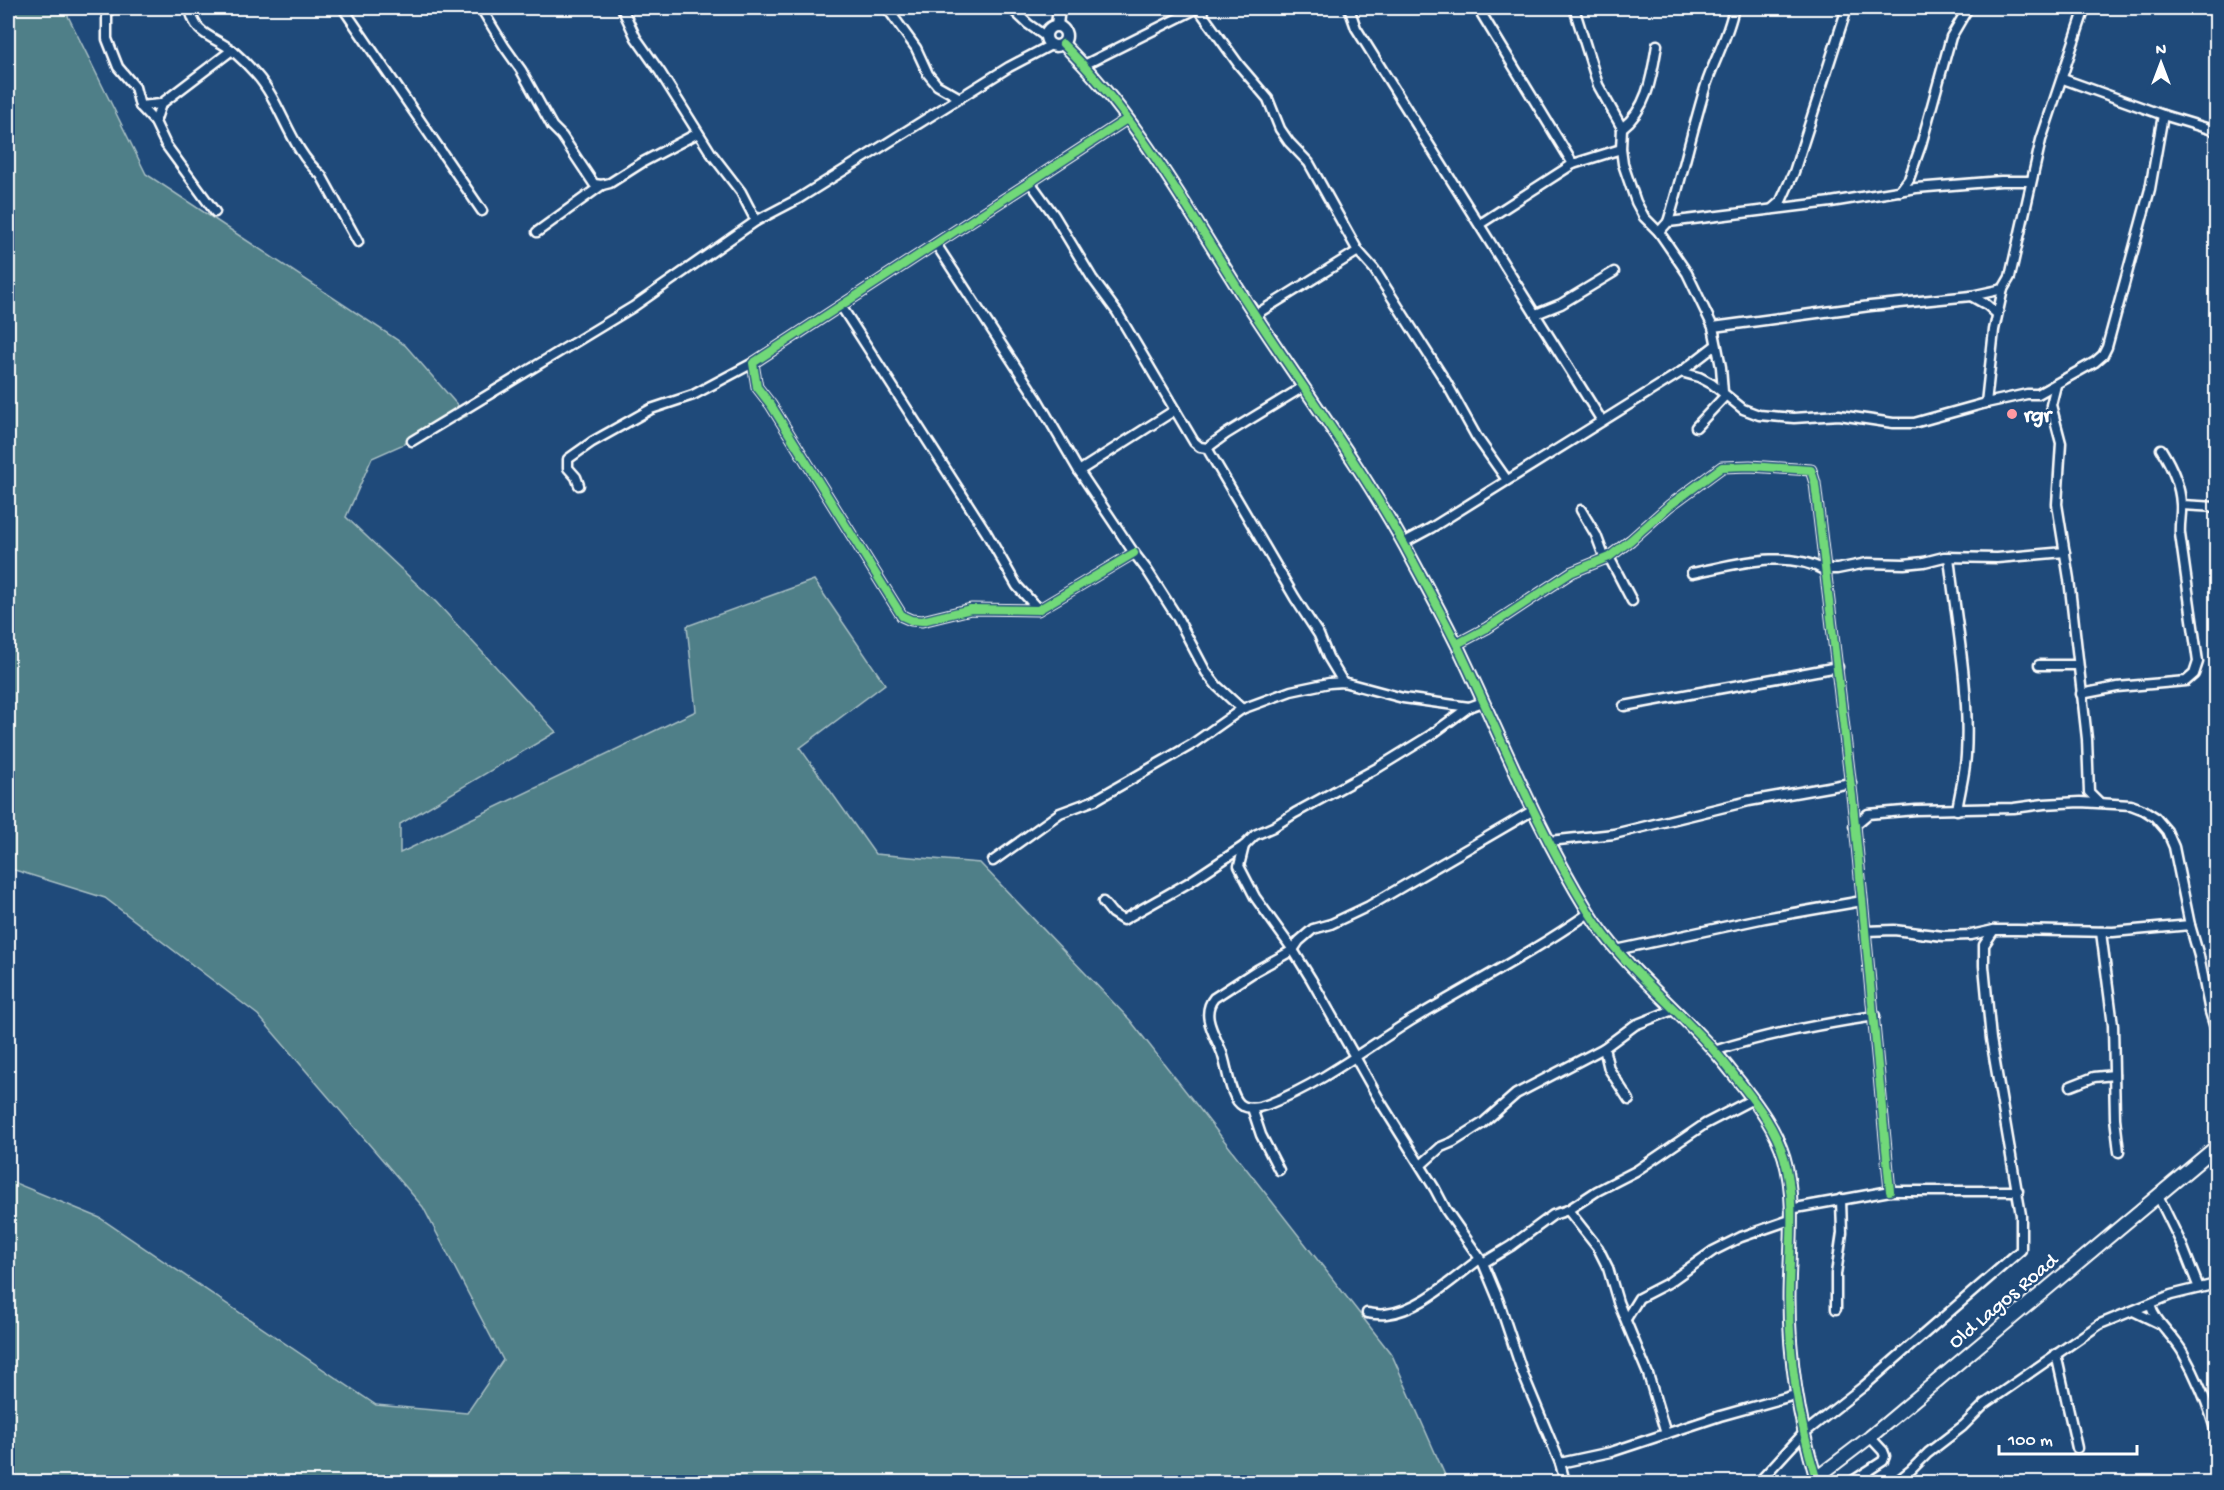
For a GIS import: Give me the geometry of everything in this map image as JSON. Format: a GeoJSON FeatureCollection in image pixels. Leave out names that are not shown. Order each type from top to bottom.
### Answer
{"type":"FeatureCollection","features":[{"type":"Feature","properties":{"kind":"main road","name":"Old Lagos Road"},"geometry":{"type":"LineString","coordinates":[[1814,1480],[1870,1437],[2039,1293],[2217,1147]]}},
{"type":"Feature","properties":{"kind":"street"},"geometry":{"type":"LineString","coordinates":[[190,8],[192,20],[206,36],[232,50],[267,87],[292,135],[312,167],[321,175],[358,242]]}},
{"type":"Feature","properties":{"kind":"street"},"geometry":{"type":"LineString","coordinates":[[343,8],[482,211]]}},
{"type":"Feature","properties":{"kind":"street"},"geometry":{"type":"LineString","coordinates":[[481,8],[521,70],[556,133],[562,136],[594,184],[610,183],[643,162],[698,133]]}},
{"type":"Feature","properties":{"kind":"street"},"geometry":{"type":"LineString","coordinates":[[622,8],[636,38],[725,173],[741,192],[756,221]]}},
{"type":"Feature","properties":{"kind":"street"},"geometry":{"type":"LineString","coordinates":[[887,8],[916,48],[928,74],[937,85],[960,98]]}},
{"type":"Feature","properties":{"kind":"street"},"geometry":{"type":"LineString","coordinates":[[1011,8],[1048,41],[1058,46],[1063,44],[1066,37],[1065,32],[1057,25]]}},
{"type":"Feature","properties":{"kind":"street"},"geometry":{"type":"LineString","coordinates":[[1057,25],[1059,8]]}},
{"type":"Feature","properties":{"kind":"street"},"geometry":{"type":"LineString","coordinates":[[1084,65],[1198,8],[1239,65],[1268,99],[1280,129],[1309,163],[1358,251],[1374,269],[1446,382],[1476,436],[1507,480]]}},
{"type":"Feature","properties":{"kind":"street"},"geometry":{"type":"LineString","coordinates":[[1349,8],[1356,28],[1602,421]]}},
{"type":"Feature","properties":{"kind":"street"},"geometry":{"type":"LineString","coordinates":[[1478,8],[1573,164]]}},
{"type":"Feature","properties":{"kind":"street"},"geometry":{"type":"LineString","coordinates":[[1574,8],[1598,85],[1622,128],[1623,164],[1636,202],[1644,217],[1659,232],[1687,273],[1713,327],[1724,394],[1696,427]]}},
{"type":"Feature","properties":{"kind":"street"},"geometry":{"type":"LineString","coordinates":[[1659,232],[1668,222],[1690,136],[1709,77],[1731,23],[1734,8]]}},
{"type":"Feature","properties":{"kind":"street"},"geometry":{"type":"LineString","coordinates":[[1772,210],[1781,201],[1794,172],[1847,8]]}},
{"type":"Feature","properties":{"kind":"street"},"geometry":{"type":"LineString","coordinates":[[1900,190],[1909,179],[1921,145],[1950,37],[1968,8]]}},
{"type":"Feature","properties":{"kind":"street"},"geometry":{"type":"LineString","coordinates":[[1986,403],[1989,358],[1997,314],[2003,289],[2010,277],[2030,181],[2051,106],[2063,79],[2085,8]]}},
{"type":"Feature","properties":{"kind":"street"},"geometry":{"type":"LineString","coordinates":[[107,14],[107,39],[118,67],[135,87],[140,106],[155,122],[166,145],[215,212]]}},
{"type":"Feature","properties":{"kind":"street"},"geometry":{"type":"LineString","coordinates":[[1048,41],[1048,29],[1057,25]]}},
{"type":"Feature","properties":{"kind":"street"},"geometry":{"type":"LineString","coordinates":[[412,441],[633,307],[756,221],[808,193],[1048,41]]}},
{"type":"Feature","properties":{"kind":"street"},"geometry":{"type":"LineString","coordinates":[[1063,44],[1084,65],[1127,118],[1168,176],[1403,543],[1457,644],[1532,810],[1589,913],[1616,950],[1714,1051],[1753,1099],[1773,1130],[1784,1156],[1790,1215],[1790,1344],[1795,1395],[1814,1480]]}},
{"type":"Feature","properties":{"kind":"street"},"geometry":{"type":"LineString","coordinates":[[1622,128],[1632,121],[1650,86],[1657,45]]}},
{"type":"Feature","properties":{"kind":"street"},"geometry":{"type":"LineString","coordinates":[[140,106],[161,104],[232,50]]}},
{"type":"Feature","properties":{"kind":"street"},"geometry":{"type":"LineString","coordinates":[[2063,79],[2163,115],[2217,131]]}},
{"type":"Feature","properties":{"kind":"street"},"geometry":{"type":"LineString","coordinates":[[155,122],[161,104]]}},
{"type":"Feature","properties":{"kind":"street"},"geometry":{"type":"LineString","coordinates":[[1681,372],[1699,377],[1743,409],[1759,415],[1794,418],[1839,415],[1893,423],[1914,423],[1986,403],[2027,394],[2038,394],[2056,385],[2095,362],[2103,355],[2107,347],[2150,189],[2163,115]]}},
{"type":"Feature","properties":{"kind":"street"},"geometry":{"type":"LineString","coordinates":[[579,485],[576,477],[568,468],[568,459],[592,442],[651,409],[693,395],[753,363],[1127,118]]}},
{"type":"Feature","properties":{"kind":"street"},"geometry":{"type":"LineString","coordinates":[[1480,224],[1573,164],[1621,149]]}},
{"type":"Feature","properties":{"kind":"street"},"geometry":{"type":"LineString","coordinates":[[1909,179],[1916,188]]}},
{"type":"Feature","properties":{"kind":"street"},"geometry":{"type":"LineString","coordinates":[[1668,222],[1772,210],[1916,188],[2030,181]]}},
{"type":"Feature","properties":{"kind":"street"},"geometry":{"type":"LineString","coordinates":[[1030,182],[1054,215],[1092,278],[1117,312],[1194,442],[1200,447],[1207,448],[1303,387]]}},
{"type":"Feature","properties":{"kind":"street"},"geometry":{"type":"LineString","coordinates":[[537,232],[602,185]]}},
{"type":"Feature","properties":{"kind":"street"},"geometry":{"type":"LineString","coordinates":[[936,244],[1037,399],[1079,471],[1177,617],[1206,672],[1217,686],[1242,709]]}},
{"type":"Feature","properties":{"kind":"street"},"geometry":{"type":"LineString","coordinates":[[1255,315],[1358,251]]}},
{"type":"Feature","properties":{"kind":"street"},"geometry":{"type":"LineString","coordinates":[[1536,314],[1561,304],[1614,272]]}},
{"type":"Feature","properties":{"kind":"street"},"geometry":{"type":"LineString","coordinates":[[1713,327],[1870,306],[1971,296],[2003,289]]}},
{"type":"Feature","properties":{"kind":"street"},"geometry":{"type":"LineString","coordinates":[[1971,296],[1997,314]]}},
{"type":"Feature","properties":{"kind":"street"},"geometry":{"type":"LineString","coordinates":[[841,306],[986,532],[1022,593],[1038,610]]}},
{"type":"Feature","properties":{"kind":"street"},"geometry":{"type":"LineString","coordinates":[[1403,543],[1431,528],[1681,372],[1716,345]]}},
{"type":"Feature","properties":{"kind":"street"},"geometry":{"type":"LineString","coordinates":[[753,363],[757,387],[771,405],[902,616],[911,621],[922,621],[971,609],[1038,610],[1134,554]]}},
{"type":"Feature","properties":{"kind":"street"},"geometry":{"type":"LineString","coordinates":[[2056,385],[2051,405],[2061,443],[2057,504],[2065,552],[2087,739],[2089,792],[2099,802]]}},
{"type":"Feature","properties":{"kind":"street"},"geometry":{"type":"LineString","coordinates":[[2038,394],[2051,405]]}},
{"type":"Feature","properties":{"kind":"street"},"geometry":{"type":"LineString","coordinates":[[1079,471],[1175,410]]}},
{"type":"Feature","properties":{"kind":"street"},"geometry":{"type":"LineString","coordinates":[[1207,448],[1295,598],[1319,634],[1328,657],[1343,682]]}},
{"type":"Feature","properties":{"kind":"street"},"geometry":{"type":"LineString","coordinates":[[2081,694],[2117,687],[2186,681],[2194,674],[2198,662],[2180,534],[2179,517],[2182,505],[2176,478],[2161,449]]}},
{"type":"Feature","properties":{"kind":"street"},"geometry":{"type":"LineString","coordinates":[[1457,644],[1572,572],[1607,558],[1669,506],[1722,467],[1811,470],[1815,483],[1828,581],[1851,783],[1890,1191]]}},
{"type":"Feature","properties":{"kind":"street"},"geometry":{"type":"LineString","coordinates":[[2182,505],[2217,507]]}},
{"type":"Feature","properties":{"kind":"street"},"geometry":{"type":"LineString","coordinates":[[1581,510],[1632,601]]}},
{"type":"Feature","properties":{"kind":"street"},"geometry":{"type":"LineString","coordinates":[[1692,573],[1747,562],[1793,560],[1813,564],[1826,570],[1860,563],[1904,564],[1949,557],[1997,558],[2065,552]]}},
{"type":"Feature","properties":{"kind":"street"},"geometry":{"type":"LineString","coordinates":[[1949,557],[1961,647],[1965,710],[1966,753],[1957,810]]}},
{"type":"Feature","properties":{"kind":"street"},"geometry":{"type":"LineString","coordinates":[[1828,581],[1837,569]]}},
{"type":"Feature","properties":{"kind":"street"},"geometry":{"type":"LineString","coordinates":[[2039,665],[2078,665]]}},
{"type":"Feature","properties":{"kind":"street"},"geometry":{"type":"LineString","coordinates":[[1624,706],[1838,667]]}},
{"type":"Feature","properties":{"kind":"street"},"geometry":{"type":"LineString","coordinates":[[993,861],[1060,813],[1095,800],[1172,756],[1242,709],[1292,691],[1343,682],[1403,698],[1469,707]]}},
{"type":"Feature","properties":{"kind":"street"},"geometry":{"type":"LineString","coordinates":[[1103,902],[1112,913],[1123,920],[1188,883],[1244,846],[1256,835],[1379,767],[1431,735],[1469,707],[1483,702]]}},
{"type":"Feature","properties":{"kind":"street"},"geometry":{"type":"LineString","coordinates":[[1549,841],[1614,834],[1749,801],[1851,783]]}},
{"type":"Feature","properties":{"kind":"street"},"geometry":{"type":"LineString","coordinates":[[2080,802],[2089,792]]}},
{"type":"Feature","properties":{"kind":"street"},"geometry":{"type":"LineString","coordinates":[[1854,826],[1868,814],[1916,810],[2014,808],[2080,802],[2131,805],[2144,810],[2156,817],[2167,831],[2174,847],[2210,1012],[2217,1031]]}},
{"type":"Feature","properties":{"kind":"street"},"geometry":{"type":"LineString","coordinates":[[1853,804],[1868,814]]}},
{"type":"Feature","properties":{"kind":"street"},"geometry":{"type":"LineString","coordinates":[[1532,810],[1369,906],[1330,924],[1313,929],[1299,941],[1293,950],[1214,998],[1209,1004],[1207,1014],[1224,1059],[1235,1099],[1240,1105],[1252,1108],[1267,1105],[1285,1097],[1549,941],[1589,913]]}},
{"type":"Feature","properties":{"kind":"street"},"geometry":{"type":"LineString","coordinates":[[1244,846],[1239,862],[1241,873],[1255,897],[1293,950],[1380,1101],[1421,1165],[1446,1210],[1481,1261],[1498,1299],[1523,1374],[1560,1463],[1565,1482]]}},
{"type":"Feature","properties":{"kind":"street"},"geometry":{"type":"LineString","coordinates":[[1616,950],[1765,918],[1862,901]]}},
{"type":"Feature","properties":{"kind":"street"},"geometry":{"type":"LineString","coordinates":[[1865,931],[1894,930],[1943,936],[1971,935],[1994,930],[2101,932],[2190,925]]}},
{"type":"Feature","properties":{"kind":"street"},"geometry":{"type":"LineString","coordinates":[[1759,1482],[1803,1434],[1864,1386],[2022,1250],[2022,1215],[2003,1119],[1991,1038],[1984,945],[1994,930]]}},
{"type":"Feature","properties":{"kind":"street"},"geometry":{"type":"LineString","coordinates":[[2101,932],[2113,1025],[2119,1152]]}},
{"type":"Feature","properties":{"kind":"street"},"geometry":{"type":"LineString","coordinates":[[1971,935],[1984,945]]}},
{"type":"Feature","properties":{"kind":"street"},"geometry":{"type":"LineString","coordinates":[[1421,1165],[1441,1148],[1483,1123],[1516,1094],[1604,1047],[1635,1025],[1673,1010]]}},
{"type":"Feature","properties":{"kind":"street"},"geometry":{"type":"LineString","coordinates":[[1714,1051],[1750,1039],[1875,1016]]}},
{"type":"Feature","properties":{"kind":"street"},"geometry":{"type":"LineString","coordinates":[[1604,1047],[1609,1069],[1629,1101]]}},
{"type":"Feature","properties":{"kind":"street"},"geometry":{"type":"LineString","coordinates":[[2071,1086],[2094,1077],[2114,1075]]}},
{"type":"Feature","properties":{"kind":"street"},"geometry":{"type":"LineString","coordinates":[[1367,1313],[1384,1315],[1402,1311],[1481,1261],[1511,1246],[1553,1215],[1568,1210],[1663,1154],[1705,1124],[1753,1099]]}},
{"type":"Feature","properties":{"kind":"street"},"geometry":{"type":"LineString","coordinates":[[1252,1108],[1261,1134],[1279,1170]]}},
{"type":"Feature","properties":{"kind":"street"},"geometry":{"type":"LineString","coordinates":[[1626,1319],[1639,1298],[1668,1282],[1713,1251],[1790,1215],[1841,1199],[1890,1191],[2018,1191]]}},
{"type":"Feature","properties":{"kind":"street"},"geometry":{"type":"LineString","coordinates":[[2158,1196],[2182,1245],[2199,1288]]}},
{"type":"Feature","properties":{"kind":"street"},"geometry":{"type":"LineString","coordinates":[[1836,1309],[1836,1274],[1842,1233],[1841,1199]]}},
{"type":"Feature","properties":{"kind":"street"},"geometry":{"type":"LineString","coordinates":[[1568,1210],[1598,1248],[1608,1268],[1618,1302],[1648,1374],[1666,1434]]}},
{"type":"Feature","properties":{"kind":"street"},"geometry":{"type":"LineString","coordinates":[[1896,1482],[1963,1426],[1985,1404],[2100,1324],[2172,1295],[2217,1284]]}},
{"type":"Feature","properties":{"kind":"street"},"geometry":{"type":"LineString","coordinates":[[2150,1304],[2154,1314],[2183,1352],[2217,1434]]}},
{"type":"Feature","properties":{"kind":"street"},"geometry":{"type":"LineString","coordinates":[[2133,1311],[2161,1324]]}},
{"type":"Feature","properties":{"kind":"street"},"geometry":{"type":"LineString","coordinates":[[2056,1354],[2077,1448]]}},
{"type":"Feature","properties":{"kind":"street"},"geometry":{"type":"LineString","coordinates":[[1560,1463],[1611,1452],[1720,1416],[1795,1395]]}},
{"type":"Feature","properties":{"kind":"street"},"geometry":{"type":"LineString","coordinates":[[1851,1482],[1883,1461],[1885,1456],[1883,1451],[1870,1437]]}},
{"type":"Feature","properties":{"kind":"street"},"geometry":{"type":"LineString","coordinates":[[1865,1473],[1873,1482]]}},
{"type":"Feature","properties":{"kind":"green space"},"geometry":{"type":"Polygon","coordinates":[[[8,8],[64,8],[146,174],[405,345],[467,416],[372,458],[346,517],[436,602],[556,732],[400,824],[400,853],[696,711],[687,626],[814,580],[885,684],[800,748],[875,854],[980,863],[1130,1020],[1392,1355],[1448,1482],[8,1482],[8,1180],[100,1218],[376,1405],[467,1413],[503,1360],[423,1207],[258,1015],[105,898],[8,868],[8,8]]]}},
{"type":"Feature","properties":{"kind":"cycle path"},"geometry":{"type":"LineString","coordinates":[[1063,44],[1113,99],[1157,160],[1237,287],[1386,513],[1453,636],[1535,814],[1588,911],[1616,950],[1719,1057],[1755,1102],[1772,1128],[1781,1147],[1788,1174],[1791,1209],[1789,1298],[1793,1367],[1804,1433],[1816,1478]]}},
{"type":"Feature","properties":{"kind":"cycle path"},"geometry":{"type":"LineString","coordinates":[[1127,119],[753,363],[757,387],[771,405],[902,616],[922,621],[971,609],[1038,610],[1134,553]]}},
{"type":"Feature","properties":{"kind":"cycle path"},"geometry":{"type":"LineString","coordinates":[[1457,644],[1487,628],[1572,572],[1609,557],[1669,506],[1722,467],[1750,466],[1811,470],[1815,483],[1853,804],[1890,1191]]}},
{"type":"Feature","properties":{"kind":"place","name":"rgr"},"geometry":{"type":"Point","coordinates":[2012,414]}}]}
